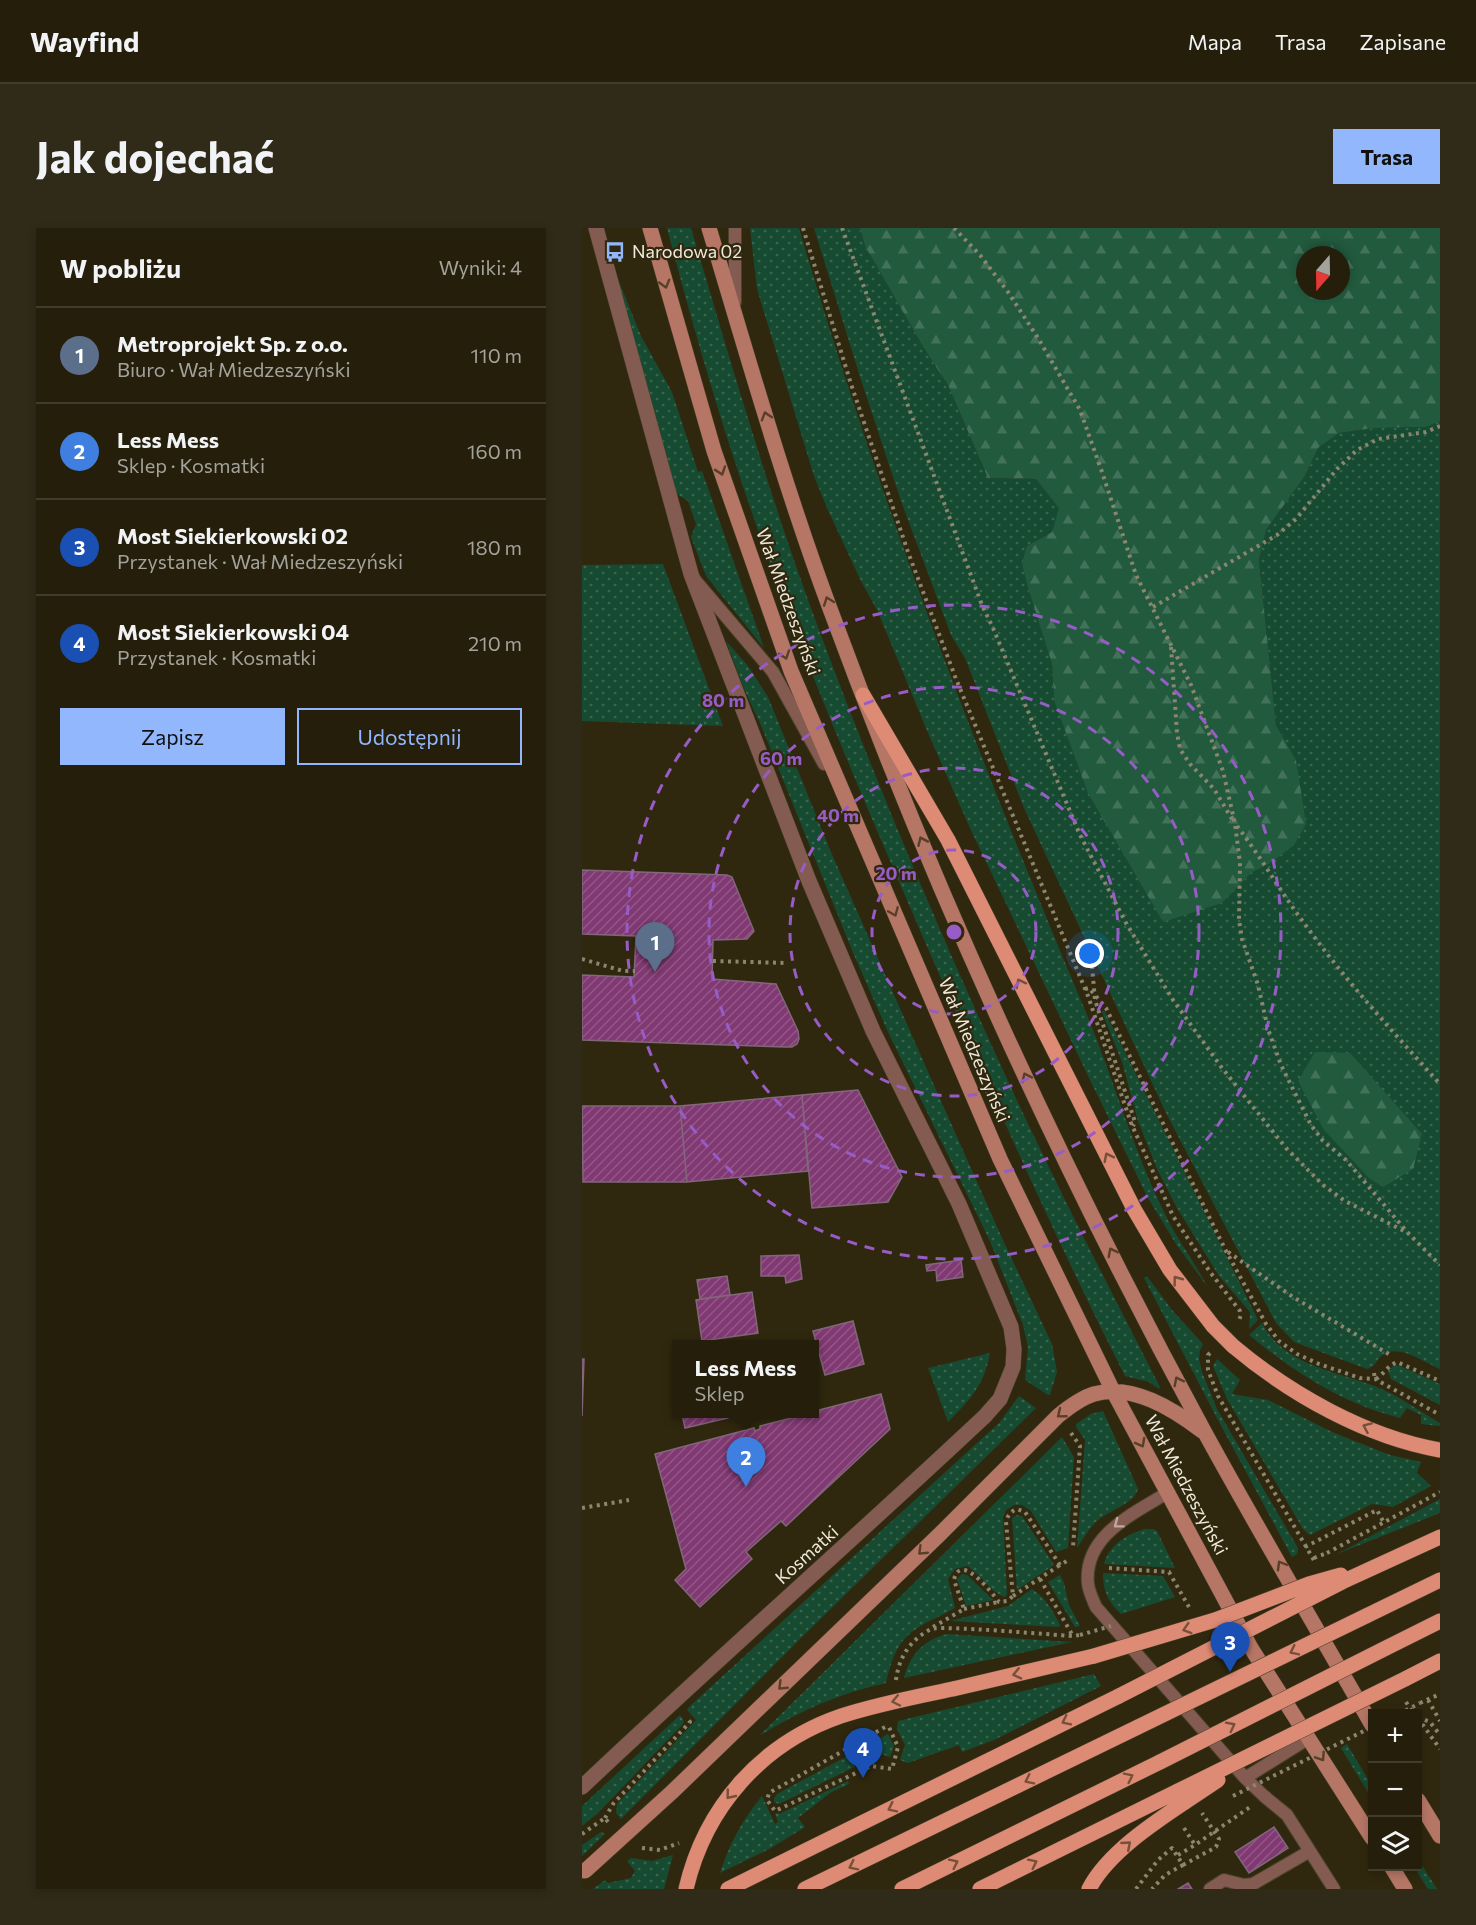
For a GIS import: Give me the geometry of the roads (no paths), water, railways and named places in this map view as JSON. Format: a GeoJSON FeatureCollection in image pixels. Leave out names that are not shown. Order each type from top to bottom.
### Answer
{"type":"FeatureCollection","features":[{"type":"Feature","properties":{"kind":"main road","name":"Wał Miedzeszyński"},"geometry":{"type":"LineString","coordinates":[[650,228],[714,451],[791,671],[1000,1159],[1113,1391],[1251,1648],[1368,1832]]}},
{"type":"Feature","properties":{"kind":"main road","name":"Wał Miedzeszyński"},"geometry":{"type":"LineString","coordinates":[[709,228],[793,500],[825,594],[920,836],[1001,1023],[1067,1163],[1205,1433],[1368,1719]]}},
{"type":"Feature","properties":{"kind":"main road"},"geometry":{"type":"LineString","coordinates":[[863,695],[948,840],[1134,1209],[1170,1270],[1213,1326],[1233,1346],[1284,1384],[1331,1411],[1381,1433],[1440,1449]]}},
{"type":"Feature","properties":{"kind":"main road"},"geometry":{"type":"LineString","coordinates":[[583,1872],[672,1792],[939,1535],[1058,1416],[1077,1402],[1094,1394],[1113,1391],[1131,1393],[1160,1405],[1205,1433]]}},
{"type":"Feature","properties":{"kind":"main road"},"geometry":{"type":"LineString","coordinates":[[728,1889],[1119,1696],[1343,1578],[1440,1537]]}},
{"type":"Feature","properties":{"kind":"main road"},"geometry":{"type":"LineString","coordinates":[[686,1889],[699,1845],[719,1808],[744,1777],[796,1736],[841,1716],[878,1705],[1095,1656],[1215,1620],[1309,1584],[1343,1578]]}},
{"type":"Feature","properties":{"kind":"main road"},"geometry":{"type":"LineString","coordinates":[[805,1889],[1440,1580]]}},
{"type":"Feature","properties":{"kind":"main road"},"geometry":{"type":"LineString","coordinates":[[902,1889],[1440,1621]]}},
{"type":"Feature","properties":{"kind":"main road"},"geometry":{"type":"LineString","coordinates":[[981,1889],[1181,1797],[1266,1749],[1440,1661]]}},
{"type":"Feature","properties":{"kind":"main road"},"geometry":{"type":"LineString","coordinates":[[1089,1889],[1122,1849],[1158,1820],[1181,1797]]}},
{"type":"Feature","properties":{"kind":"main road"},"geometry":{"type":"LineString","coordinates":[[1422,1807],[1440,1836]]}},
{"type":"Feature","properties":{"kind":"main road"},"geometry":{"type":"LineString","coordinates":[[1394,1871],[1405,1889]]}},
{"type":"Feature","properties":{"kind":"street"},"geometry":{"type":"LineString","coordinates":[[596,228],[691,574]]}},
{"type":"Feature","properties":{"kind":"street","name":"Kosmatki"},"geometry":{"type":"LineString","coordinates":[[582,1786],[673,1700],[857,1536],[993,1407],[1000,1399],[1013,1367],[1014,1349],[1011,1327],[959,1204],[873,1031],[808,881],[691,574]]}},
{"type":"Feature","properties":{"kind":"lane"},"geometry":{"type":"LineString","coordinates":[[735,228],[735,312]]}},
{"type":"Feature","properties":{"kind":"lane"},"geometry":{"type":"LineString","coordinates":[[691,574],[773,672],[846,802]]}},
{"type":"Feature","properties":{"kind":"lane"},"geometry":{"type":"LineString","coordinates":[[1167,1492],[1118,1523],[1095,1549],[1089,1564],[1088,1585],[1096,1607],[1245,1778],[1287,1815],[1334,1889]]}},
{"type":"Feature","properties":{"kind":"lane"},"geometry":{"type":"LineString","coordinates":[[1245,1778],[1309,1738]]}},
{"type":"Feature","properties":{"kind":"lane"},"geometry":{"type":"LineString","coordinates":[[1210,1889],[1224,1880],[1232,1880],[1244,1885],[1253,1884],[1310,1851]]}},
{"type":"Feature","properties":{"kind":"place","name":"Narodowa 02"},"geometry":{"type":"Point","coordinates":[615,252]}},
{"type":"Feature","properties":{"kind":"place","name":"Metroprojekt Sp. z o.o."},"geometry":{"type":"Point","coordinates":[655,972]}},
{"type":"Feature","properties":{"kind":"place","name":"Less Mess"},"geometry":{"type":"Point","coordinates":[746,1487]}},
{"type":"Feature","properties":{"kind":"place","name":"Most Siekierkowski 02"},"geometry":{"type":"Point","coordinates":[1230,1672]}},
{"type":"Feature","properties":{"kind":"place","name":"Most Siekierkowski 04"},"geometry":{"type":"Point","coordinates":[863,1778]}}]}
